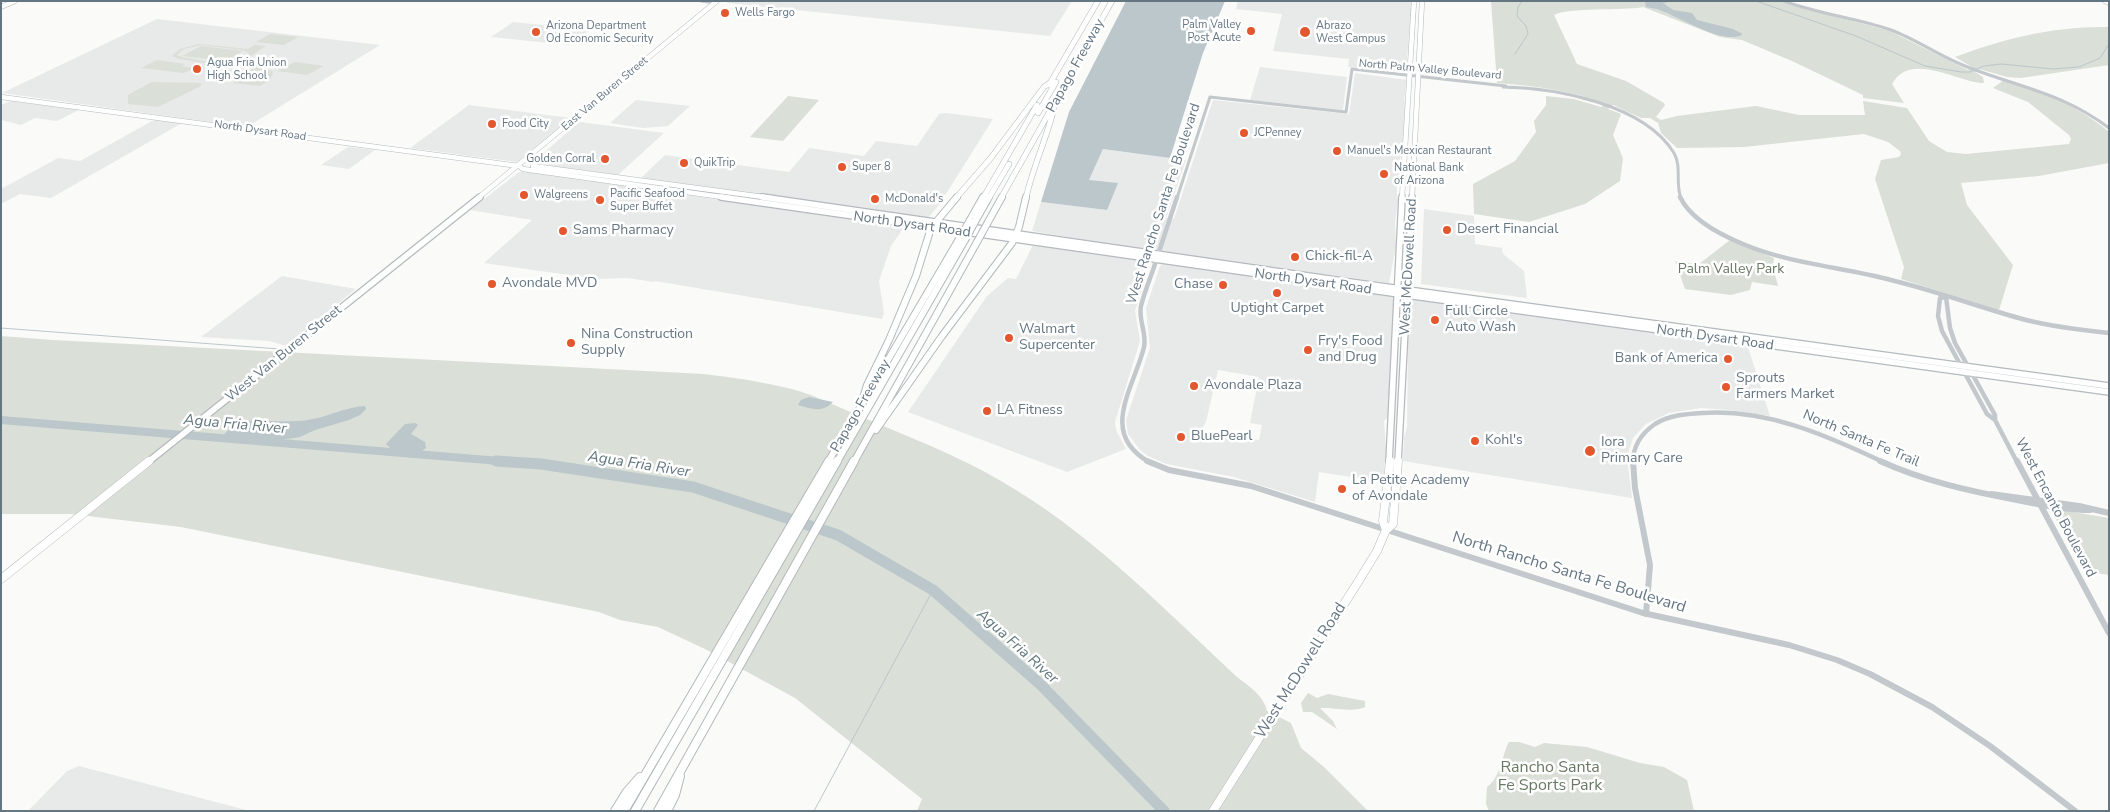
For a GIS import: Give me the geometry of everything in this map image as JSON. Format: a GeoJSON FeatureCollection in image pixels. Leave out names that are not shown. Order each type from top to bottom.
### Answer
{"type":"FeatureCollection","features":[{"type":"Feature","properties":{"kind":"highway","name":"Papago Freeway"},"geometry":{"type":"LineString","coordinates":[[973,220],[1098,1]]}},
{"type":"Feature","properties":{"kind":"highway"},"geometry":{"type":"LineString","coordinates":[[635,811],[706,679],[973,220],[1103,1]]}},
{"type":"Feature","properties":{"kind":"highway","name":"Papago Freeway"},"geometry":{"type":"LineString","coordinates":[[658,811],[855,459],[884,414],[988,222],[1112,1]]}},
{"type":"Feature","properties":{"kind":"highway"},"geometry":{"type":"LineString","coordinates":[[865,406],[867,385],[889,340],[916,276],[931,228],[990,159],[1044,87],[1051,82]]}},
{"type":"Feature","properties":{"kind":"highway"},"geometry":{"type":"LineString","coordinates":[[884,414],[1016,236],[1030,178],[1053,116],[1055,104]]}},
{"type":"Feature","properties":{"kind":"highway"},"geometry":{"type":"LineString","coordinates":[[624,811],[650,766],[706,679]]}},
{"type":"Feature","properties":{"kind":"highway"},"geometry":{"type":"LineString","coordinates":[[667,811],[676,795],[684,765]]}},
{"type":"Feature","properties":{"kind":"highway"},"geometry":{"type":"LineString","coordinates":[[615,811],[626,793],[650,766]]}},
{"type":"Feature","properties":{"kind":"main road"},"geometry":{"type":"LineString","coordinates":[[1,7],[15,1]]}},
{"type":"Feature","properties":{"kind":"main road","name":"West McDowell Road"},"geometry":{"type":"LineString","coordinates":[[1386,530],[1383,521],[1388,488],[1414,1]]}},
{"type":"Feature","properties":{"kind":"main road","name":"West McDowell Road"},"geometry":{"type":"LineString","coordinates":[[1213,811],[1373,557],[1386,530],[1393,524],[1396,509],[1402,404],[1406,292],[1422,1]]}},
{"type":"Feature","properties":{"kind":"main road"},"geometry":{"type":"LineString","coordinates":[[2105,1],[2109,3]]}},
{"type":"Feature","properties":{"kind":"main road","name":"East Van Buren Street"},"geometry":{"type":"LineString","coordinates":[[519,166],[716,2]]}},
{"type":"Feature","properties":{"kind":"main road","name":"North Dysart Road"},"geometry":{"type":"LineString","coordinates":[[1,97],[519,166],[544,167],[936,221],[1016,236],[1398,291],[1966,369],[2109,386]]}},
{"type":"Feature","properties":{"kind":"main road","name":"North Dysart Road"},"geometry":{"type":"LineString","coordinates":[[519,166],[523,169],[931,228],[1016,236]]}},
{"type":"Feature","properties":{"kind":"main road","name":"West Van Buren Street"},"geometry":{"type":"LineString","coordinates":[[1,579],[519,166]]}},
{"type":"Feature","properties":{"kind":"main road"},"geometry":{"type":"LineString","coordinates":[[1404,168],[1414,170]]}},
{"type":"Feature","properties":{"kind":"main road"},"geometry":{"type":"LineString","coordinates":[[844,215],[872,216],[876,214]]}},
{"type":"Feature","properties":{"kind":"main road"},"geometry":{"type":"LineString","coordinates":[[1396,345],[1404,346]]}},
{"type":"Feature","properties":{"kind":"main road","name":"North Dysart Road"},"geometry":{"type":"LineString","coordinates":[[1966,369],[2109,392]]}},
{"type":"Feature","properties":{"kind":"main road"},"geometry":{"type":"LineString","coordinates":[[1393,403],[1402,404]]}},
{"type":"Feature","properties":{"kind":"street"},"geometry":{"type":"LineString","coordinates":[[701,1],[716,2]]}},
{"type":"Feature","properties":{"kind":"street"},"geometry":{"type":"LineString","coordinates":[[1784,1],[1893,30],[1970,68],[2033,87],[2064,99],[2080,107],[2109,128]]}},
{"type":"Feature","properties":{"kind":"street"},"geometry":{"type":"LineString","coordinates":[[1789,1],[1812,10]]}},
{"type":"Feature","properties":{"kind":"street","name":"North Palm Valley Boulevard"},"geometry":{"type":"LineString","coordinates":[[1210,97],[1346,112],[1352,70],[1556,92],[1603,105],[1649,128],[1667,143],[1678,163],[1678,189],[1683,202],[1696,217],[1724,235],[1752,248],[1778,256],[1878,277],[2051,327],[2109,333]]}},
{"type":"Feature","properties":{"kind":"street","name":"West Rancho Santa Fe Boulevard"},"geometry":{"type":"LineString","coordinates":[[1141,456],[1130,447],[1123,436],[1121,425],[1145,343],[1140,310],[1210,97]]}},
{"type":"Feature","properties":{"kind":"street","name":"West Encanto Boulevard"},"geometry":{"type":"LineString","coordinates":[[1966,369],[1946,340],[1939,321],[1940,298],[1946,298],[1949,326],[1987,414],[1994,420],[2109,633]]}},
{"type":"Feature","properties":{"kind":"street","name":"North Santa Fe Trail"},"geometry":{"type":"LineString","coordinates":[[1646,614],[1650,565],[1633,469],[1633,450],[1648,429],[1669,418],[1684,414],[1712,412],[1789,423],[1825,435],[1915,476],[1950,487],[2001,498],[2109,513]]}},
{"type":"Feature","properties":{"kind":"street","name":"North Rancho Santa Fe Boulevard"},"geometry":{"type":"LineString","coordinates":[[1141,456],[1165,468],[1239,482],[1646,614],[1800,647],[1839,661],[1876,677],[1929,705],[1976,735],[2074,811]]}},
{"type":"Feature","properties":{"kind":"shaded area"},"geometry":{"type":"Polygon","coordinates":[[[728,1],[1072,1],[1050,36],[727,3],[728,1]]]}},
{"type":"Feature","properties":{"kind":"shaded area"},"geometry":{"type":"Polygon","coordinates":[[[1238,1],[1412,1],[1406,72],[1348,67],[1349,59],[1273,51],[1282,14],[1236,9],[1238,1]]]}},
{"type":"Feature","properties":{"kind":"shaded area","name":"Agua Fria Union High School"},"geometry":{"type":"Polygon","coordinates":[[[157,19],[380,45],[247,127],[2,93],[157,19]]]}},
{"type":"Feature","properties":{"kind":"shaded area"},"geometry":{"type":"Polygon","coordinates":[[[513,22],[590,30],[569,45],[491,37],[513,22]]]}},
{"type":"Feature","properties":{"kind":"shaded area"},"geometry":{"type":"Polygon","coordinates":[[[1260,67],[1347,77],[1343,110],[1250,100],[1260,67]]]}},
{"type":"Feature","properties":{"kind":"shaded area"},"geometry":{"type":"Polygon","coordinates":[[[1355,73],[1407,80],[1404,99],[1403,145],[1399,164],[1400,172],[1397,178],[1396,246],[1389,283],[1149,251],[1032,231],[1041,202],[1107,210],[1089,180],[1103,149],[1186,160],[1166,218],[1174,219],[1213,100],[1349,114],[1355,73]]]}},
{"type":"Feature","properties":{"kind":"shaded area"},"geometry":{"type":"Polygon","coordinates":[[[636,100],[690,106],[668,126],[643,128],[610,123],[636,100]]]}},
{"type":"Feature","properties":{"kind":"shaded area"},"geometry":{"type":"Polygon","coordinates":[[[11,101],[79,110],[57,121],[35,118],[21,125],[1,120],[1,105],[11,101]]]}},
{"type":"Feature","properties":{"kind":"shaded area"},"geometry":{"type":"Polygon","coordinates":[[[469,105],[571,118],[517,162],[410,148],[469,105]]]}},
{"type":"Feature","properties":{"kind":"shaded area"},"geometry":{"type":"Polygon","coordinates":[[[946,113],[993,119],[939,205],[928,218],[641,178],[665,155],[789,172],[809,148],[864,156],[876,141],[917,146],[939,114],[946,113]]]}},
{"type":"Feature","properties":{"kind":"shaded area"},"geometry":{"type":"Polygon","coordinates":[[[154,120],[182,123],[51,198],[20,194],[1,204],[1,189],[58,158],[80,161],[154,120]]]}},
{"type":"Feature","properties":{"kind":"shaded area"},"geometry":{"type":"Polygon","coordinates":[[[578,123],[664,133],[618,175],[532,163],[578,123]]]}},
{"type":"Feature","properties":{"kind":"shaded area"},"geometry":{"type":"Polygon","coordinates":[[[348,147],[375,150],[349,169],[321,165],[348,147]]]}},
{"type":"Feature","properties":{"kind":"shaded area"},"geometry":{"type":"Polygon","coordinates":[[[525,171],[904,227],[891,246],[879,281],[884,313],[882,319],[655,281],[627,278],[597,279],[484,263],[532,220],[470,210],[519,172],[525,171]]]}},
{"type":"Feature","properties":{"kind":"shaded area"},"geometry":{"type":"Polygon","coordinates":[[[1424,209],[1474,216],[1475,244],[1502,248],[1503,254],[1524,271],[1527,298],[1421,284],[1424,209]]]}},
{"type":"Feature","properties":{"kind":"shaded area"},"geometry":{"type":"Polygon","coordinates":[[[1033,245],[1142,261],[1147,264],[1148,268],[1135,311],[1140,341],[1115,422],[1116,430],[1126,449],[1067,472],[908,412],[987,296],[1008,278],[1016,279],[1033,245]]]}},
{"type":"Feature","properties":{"kind":"shaded area"},"geometry":{"type":"Polygon","coordinates":[[[1163,263],[1393,297],[1395,301],[1388,417],[1384,421],[1386,450],[1383,482],[1319,472],[1315,502],[1234,477],[1166,464],[1140,450],[1128,434],[1126,420],[1150,348],[1146,308],[1160,266],[1163,263]],[[1218,370],[1206,422],[1201,430],[1259,440],[1262,425],[1250,423],[1259,377],[1218,370]]]}},
{"type":"Feature","properties":{"kind":"shaded area"},"geometry":{"type":"Polygon","coordinates":[[[282,276],[356,289],[286,346],[269,341],[201,337],[282,276]]]}},
{"type":"Feature","properties":{"kind":"shaded area"},"geometry":{"type":"Polygon","coordinates":[[[1411,299],[1747,344],[1770,416],[1701,408],[1669,413],[1646,424],[1633,438],[1627,457],[1632,498],[1403,461],[1404,438],[1407,427],[1408,341],[1411,299]]]}},
{"type":"Feature","properties":{"kind":"shaded area"},"geometry":{"type":"Polygon","coordinates":[[[79,766],[250,811],[28,811],[67,771],[79,766]]]}},
{"type":"Feature","properties":{"kind":"green space"},"geometry":{"type":"Polygon","coordinates":[[[1491,1],[1779,1],[1890,31],[1968,70],[1972,67],[1955,57],[2030,34],[2089,27],[2109,27],[2109,65],[2021,78],[2007,77],[1979,69],[1975,72],[1983,77],[1984,83],[1935,71],[1910,70],[1900,74],[1892,84],[1904,103],[1863,98],[1863,95],[1792,61],[1742,40],[1720,37],[1643,7],[1571,11],[1554,15],[1577,64],[1626,81],[1664,103],[1665,105],[1656,117],[1661,120],[1677,116],[1756,106],[1799,115],[1865,115],[1863,101],[1907,108],[1929,141],[1947,152],[1966,154],[2069,144],[2071,139],[2069,135],[2028,102],[1993,88],[2004,80],[2059,100],[2085,114],[2109,132],[2109,163],[2039,176],[1961,183],[1967,205],[2013,265],[1999,310],[1901,279],[1904,267],[1875,179],[1881,160],[1899,157],[1901,154],[1900,151],[1888,142],[1864,134],[1744,147],[1677,148],[1661,133],[1658,123],[1650,118],[1641,118],[1613,105],[1608,109],[1621,114],[1613,135],[1623,158],[1620,181],[1585,204],[1529,222],[1474,214],[1473,184],[1515,161],[1536,132],[1534,121],[1546,105],[1546,96],[1574,99],[1601,107],[1606,104],[1566,92],[1497,83],[1491,1]]]}},
{"type":"Feature","properties":{"kind":"green space"},"geometry":{"type":"Polygon","coordinates":[[[270,34],[298,37],[284,45],[256,42],[270,34]]]}},
{"type":"Feature","properties":{"kind":"green space"},"geometry":{"type":"Polygon","coordinates":[[[199,44],[248,49],[255,45],[266,46],[246,59],[230,64],[204,63],[172,56],[180,49],[199,44]],[[201,45],[184,49],[177,55],[207,62],[226,63],[243,58],[249,53],[243,50],[201,45]]]}},
{"type":"Feature","properties":{"kind":"green space"},"geometry":{"type":"Polygon","coordinates":[[[201,46],[243,51],[225,61],[182,56],[201,46]]]}},
{"type":"Feature","properties":{"kind":"green space"},"geometry":{"type":"Polygon","coordinates":[[[157,60],[185,64],[181,66],[194,68],[184,73],[141,68],[157,60]]]}},
{"type":"Feature","properties":{"kind":"green space"},"geometry":{"type":"Polygon","coordinates":[[[295,62],[324,66],[307,75],[277,71],[295,62]]]}},
{"type":"Feature","properties":{"kind":"green space"},"geometry":{"type":"Polygon","coordinates":[[[256,67],[272,71],[273,74],[269,80],[260,86],[234,83],[234,80],[256,67]]]}},
{"type":"Feature","properties":{"kind":"green space"},"geometry":{"type":"Polygon","coordinates":[[[152,82],[201,83],[201,86],[158,107],[128,104],[128,95],[152,82]]]}},
{"type":"Feature","properties":{"kind":"green space"},"geometry":{"type":"Polygon","coordinates":[[[788,96],[819,100],[783,141],[750,137],[788,96]]]}},
{"type":"Feature","properties":{"kind":"green space","name":"Palm Valley Park"},"geometry":{"type":"Polygon","coordinates":[[[1730,240],[1774,258],[1773,266],[1778,286],[1752,282],[1750,290],[1731,295],[1685,289],[1675,261],[1699,264],[1730,240]]]}},
{"type":"Feature","properties":{"kind":"green space"},"geometry":{"type":"Polygon","coordinates":[[[1,336],[703,374],[759,382],[802,392],[965,462],[1016,490],[1076,531],[1158,602],[1255,692],[1262,700],[1267,711],[1291,723],[1301,748],[1324,767],[1368,811],[917,811],[922,799],[795,698],[707,650],[658,627],[620,620],[599,612],[181,527],[71,514],[1,514],[1,336]]]}},
{"type":"Feature","properties":{"kind":"green space"},"geometry":{"type":"Polygon","coordinates":[[[2055,509],[2109,518],[2109,575],[2087,572],[2051,511],[2055,509]]]}},
{"type":"Feature","properties":{"kind":"green space"},"geometry":{"type":"Polygon","coordinates":[[[1308,693],[1317,698],[1328,694],[1365,701],[1365,707],[1350,710],[1320,708],[1333,721],[1337,729],[1312,712],[1303,712],[1301,703],[1308,693]]]}},
{"type":"Feature","properties":{"kind":"green space","name":"Rancho Santa Fe Sports Park"},"geometry":{"type":"Polygon","coordinates":[[[1509,742],[1519,742],[1535,747],[1544,743],[1587,747],[1640,763],[1664,767],[1687,780],[1694,811],[1489,811],[1486,804],[1487,787],[1492,783],[1498,772],[1509,742]]]}},
{"type":"Feature","properties":{"kind":"water"},"geometry":{"type":"Polygon","coordinates":[[[1126,1],[1225,1],[1203,53],[1170,158],[1103,149],[1089,180],[1118,183],[1107,210],[1041,202],[1069,112],[1126,1]]]}},
{"type":"Feature","properties":{"kind":"water"},"geometry":{"type":"Polygon","coordinates":[[[1645,1],[1675,1],[1663,3],[1673,10],[1692,13],[1697,20],[1733,29],[1742,35],[1733,37],[1712,33],[1657,9],[1646,7],[1645,1]]]}},
{"type":"Feature","properties":{"kind":"water"},"geometry":{"type":"Polygon","coordinates":[[[809,397],[833,402],[821,409],[812,409],[798,405],[801,400],[809,397]]]}},
{"type":"Feature","properties":{"kind":"water"},"geometry":{"type":"Polygon","coordinates":[[[365,406],[366,409],[360,415],[300,437],[267,442],[224,434],[236,424],[245,421],[308,420],[350,408],[365,406]]]}},
{"type":"Feature","properties":{"kind":"water"},"geometry":{"type":"Polygon","coordinates":[[[415,423],[418,425],[411,434],[425,442],[426,448],[412,458],[397,454],[386,444],[405,424],[415,423]]]}},
{"type":"Feature","properties":{"kind":"waterway"},"geometry":{"type":"LineString","coordinates":[[1515,54],[1528,34],[1526,26],[1517,16],[1518,7],[1522,1]]}},
{"type":"Feature","properties":{"kind":"waterway"},"geometry":{"type":"LineString","coordinates":[[1756,1],[1856,36],[1925,66],[1961,72],[1970,72],[1984,66],[2001,64],[2053,69],[2079,67],[2100,58],[2109,44]]}},
{"type":"Feature","properties":{"kind":"waterway"},"geometry":{"type":"LineString","coordinates":[[1,328],[279,349]]}},
{"type":"Feature","properties":{"kind":"waterway","name":"Agua Fria River"},"geometry":{"type":"LineString","coordinates":[[1,420],[512,462]]}},
{"type":"Feature","properties":{"kind":"waterway","name":"Agua Fria River"},"geometry":{"type":"LineString","coordinates":[[496,461],[541,464],[693,487],[838,535],[933,590],[1040,684],[1164,811]]}},
{"type":"Feature","properties":{"kind":"waterway"},"geometry":{"type":"LineString","coordinates":[[814,811],[933,590]]}},
{"type":"Feature","properties":{"kind":"place","name":"Wells Fargo"},"geometry":{"type":"Point","coordinates":[725,13]}},
{"type":"Feature","properties":{"kind":"place","name":"Palm Valley Post Acute"},"geometry":{"type":"Point","coordinates":[1251,31]}},
{"type":"Feature","properties":{"kind":"place","name":"Arizona Department Od Economic Security"},"geometry":{"type":"Point","coordinates":[536,32]}},
{"type":"Feature","properties":{"kind":"place","name":"Abrazo West Campus"},"geometry":{"type":"Point","coordinates":[1305,32]}},
{"type":"Feature","properties":{"kind":"place","name":"Agua Fria Union High School"},"geometry":{"type":"Point","coordinates":[197,69]}},
{"type":"Feature","properties":{"kind":"place","name":"Food City"},"geometry":{"type":"Point","coordinates":[492,124]}},
{"type":"Feature","properties":{"kind":"place","name":"JCPenney"},"geometry":{"type":"Point","coordinates":[1244,133]}},
{"type":"Feature","properties":{"kind":"place","name":"Manuel's Mexican Restaurant"},"geometry":{"type":"Point","coordinates":[1337,151]}},
{"type":"Feature","properties":{"kind":"place","name":"Golden Corral"},"geometry":{"type":"Point","coordinates":[605,159]}},
{"type":"Feature","properties":{"kind":"place","name":"QuikTrip"},"geometry":{"type":"Point","coordinates":[684,163]}},
{"type":"Feature","properties":{"kind":"place","name":"Super 8"},"geometry":{"type":"Point","coordinates":[842,167]}},
{"type":"Feature","properties":{"kind":"place","name":"National Bank of Arizona"},"geometry":{"type":"Point","coordinates":[1384,174]}},
{"type":"Feature","properties":{"kind":"place","name":"Walgreens"},"geometry":{"type":"Point","coordinates":[524,195]}},
{"type":"Feature","properties":{"kind":"place","name":"McDonald's"},"geometry":{"type":"Point","coordinates":[875,199]}},
{"type":"Feature","properties":{"kind":"place","name":"Pacific Seafood Super Buffet"},"geometry":{"type":"Point","coordinates":[600,200]}},
{"type":"Feature","properties":{"kind":"place","name":"Desert Financial"},"geometry":{"type":"Point","coordinates":[1447,230]}},
{"type":"Feature","properties":{"kind":"place","name":"Sams Pharmacy"},"geometry":{"type":"Point","coordinates":[563,231]}},
{"type":"Feature","properties":{"kind":"place","name":"Chick-fil-A"},"geometry":{"type":"Point","coordinates":[1295,257]}},
{"type":"Feature","properties":{"kind":"place","name":"Avondale MVD"},"geometry":{"type":"Point","coordinates":[492,284]}},
{"type":"Feature","properties":{"kind":"place","name":"Chase"},"geometry":{"type":"Point","coordinates":[1223,285]}},
{"type":"Feature","properties":{"kind":"place","name":"Uptight Carpet"},"geometry":{"type":"Point","coordinates":[1277,293]}},
{"type":"Feature","properties":{"kind":"place","name":"Full Circle Auto Wash"},"geometry":{"type":"Point","coordinates":[1435,320]}},
{"type":"Feature","properties":{"kind":"place","name":"Walmart Supercenter"},"geometry":{"type":"Point","coordinates":[1009,338]}},
{"type":"Feature","properties":{"kind":"place","name":"Nina Construction Supply"},"geometry":{"type":"Point","coordinates":[571,343]}},
{"type":"Feature","properties":{"kind":"place","name":"Fry's Food and Drug"},"geometry":{"type":"Point","coordinates":[1308,350]}},
{"type":"Feature","properties":{"kind":"place","name":"Bank of America"},"geometry":{"type":"Point","coordinates":[1728,359]}},
{"type":"Feature","properties":{"kind":"place","name":"Avondale Plaza"},"geometry":{"type":"Point","coordinates":[1194,386]}},
{"type":"Feature","properties":{"kind":"place","name":"Sprouts Farmers Market"},"geometry":{"type":"Point","coordinates":[1726,387]}},
{"type":"Feature","properties":{"kind":"place","name":"LA Fitness"},"geometry":{"type":"Point","coordinates":[987,411]}},
{"type":"Feature","properties":{"kind":"place","name":"BluePearl"},"geometry":{"type":"Point","coordinates":[1181,437]}},
{"type":"Feature","properties":{"kind":"place","name":"Kohl's"},"geometry":{"type":"Point","coordinates":[1475,441]}},
{"type":"Feature","properties":{"kind":"place","name":"Iora Primary Care"},"geometry":{"type":"Point","coordinates":[1590,451]}},
{"type":"Feature","properties":{"kind":"place","name":"La Petite Academy of Avondale"},"geometry":{"type":"Point","coordinates":[1342,489]}}]}
